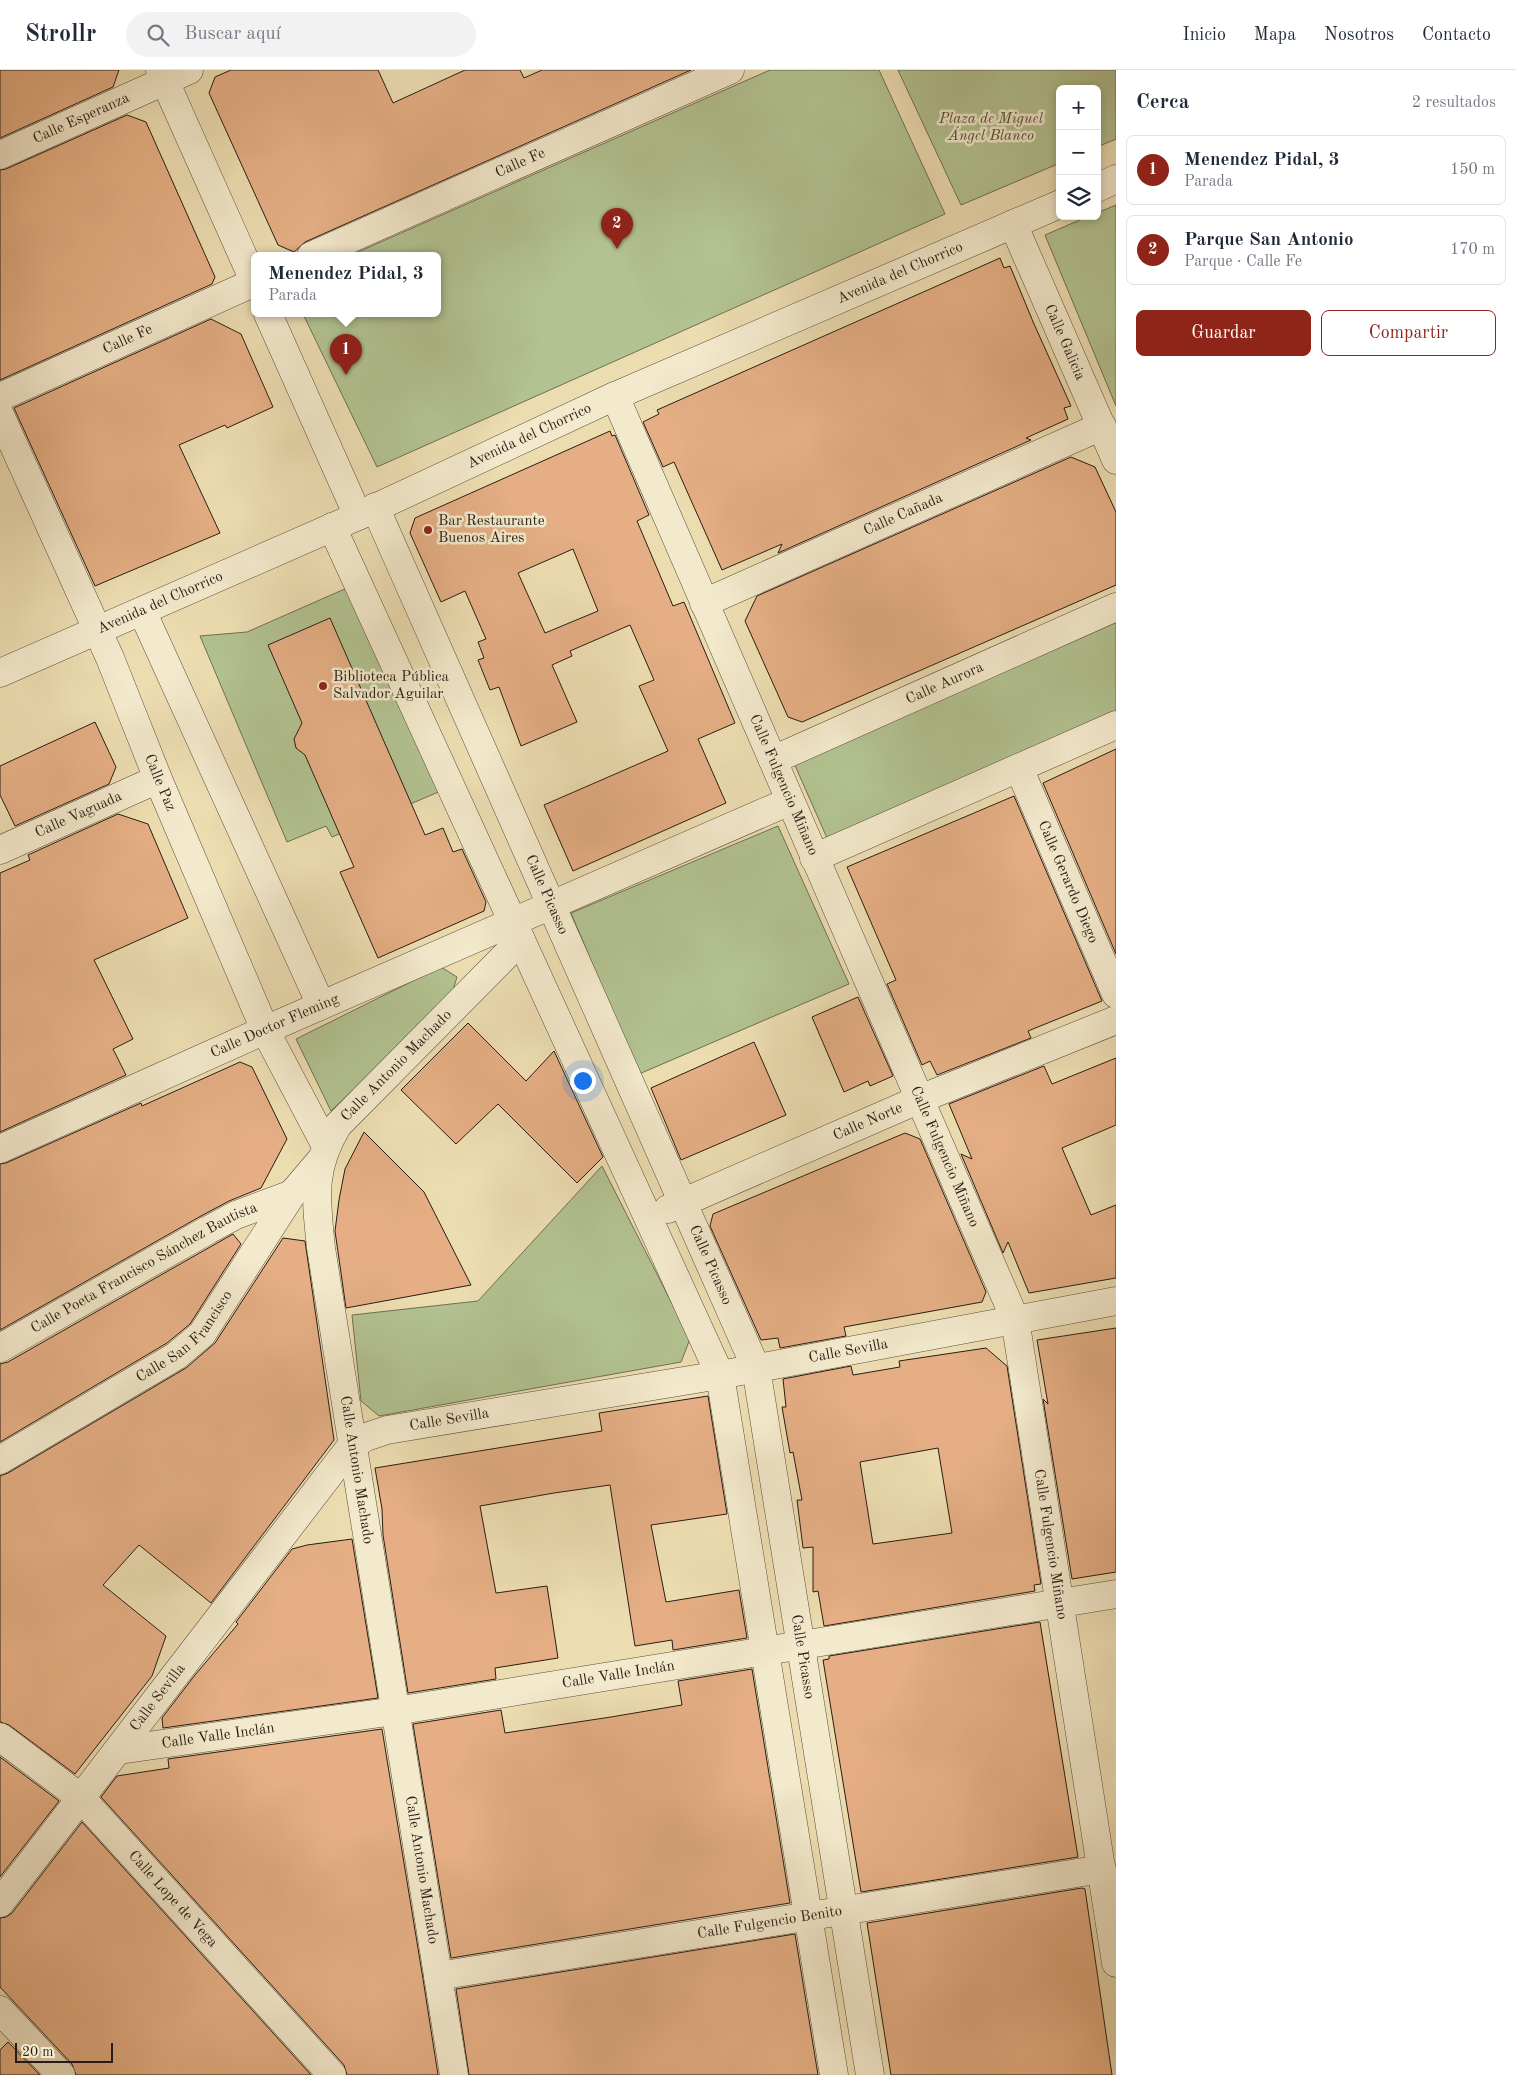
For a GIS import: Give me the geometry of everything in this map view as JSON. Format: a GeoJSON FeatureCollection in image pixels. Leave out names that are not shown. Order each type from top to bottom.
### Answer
{"type":"FeatureCollection","features":[{"type":"Feature","properties":{"kind":"street","name":"Calle Esperanza"},"geometry":{"type":"LineString","coordinates":[[0,155],[162,76],[189,70]]}},
{"type":"Feature","properties":{"kind":"street","name":"Calle Fe"},"geometry":{"type":"LineString","coordinates":[[320,252],[730,70]]}},
{"type":"Feature","properties":{"kind":"street"},"geometry":{"type":"LineString","coordinates":[[162,76],[251,273]]}},
{"type":"Feature","properties":{"kind":"street"},"geometry":{"type":"LineString","coordinates":[[1101,186],[1116,180]]}},
{"type":"Feature","properties":{"kind":"street","name":"Avenida del Chorrico"},"geometry":{"type":"LineString","coordinates":[[0,673],[366,512],[615,396],[1056,206]]}},
{"type":"Feature","properties":{"kind":"street","name":"Calle Galicia"},"geometry":{"type":"LineString","coordinates":[[1013,224],[1116,460]]}},
{"type":"Feature","properties":{"kind":"street","name":"Calle Fe"},"geometry":{"type":"LineString","coordinates":[[0,396],[251,284]]}},
{"type":"Feature","properties":{"kind":"street","name":"Calle Picasso"},"geometry":{"type":"LineString","coordinates":[[269,317],[366,512],[551,905],[756,1368],[870,2075]]}},
{"type":"Feature","properties":{"kind":"street","name":"Calle Fulgencio Miñano"},"geometry":{"type":"LineString","coordinates":[[615,396],[1015,1319],[1116,1963]]}},
{"type":"Feature","properties":{"kind":"street","name":"Calle Paz"},"geometry":{"type":"LineString","coordinates":[[0,416],[98,630],[158,779],[265,1030],[323,1154]]}},
{"type":"Feature","properties":{"kind":"street","name":"Calle Cañada"},"geometry":{"type":"LineString","coordinates":[[704,603],[1102,426]]}},
{"type":"Feature","properties":{"kind":"street"},"geometry":{"type":"LineString","coordinates":[[332,527],[720,1374],[834,2075]]}},
{"type":"Feature","properties":{"kind":"street","name":"Calle Aurora"},"geometry":{"type":"LineString","coordinates":[[772,760],[1116,607]]}},
{"type":"Feature","properties":{"kind":"street"},"geometry":{"type":"LineString","coordinates":[[142,611],[321,1005]]}},
{"type":"Feature","properties":{"kind":"street"},"geometry":{"type":"LineString","coordinates":[[814,858],[1116,725]]}},
{"type":"Feature","properties":{"kind":"street","name":"Calle Gerardo Diego"},"geometry":{"type":"LineString","coordinates":[[1019,768],[1116,994]]}},
{"type":"Feature","properties":{"kind":"street","name":"Calle Vaguada"},"geometry":{"type":"LineString","coordinates":[[0,850],[158,779]]}},
{"type":"Feature","properties":{"kind":"street"},"geometry":{"type":"LineString","coordinates":[[551,905],[790,801]]}},
{"type":"Feature","properties":{"kind":"street","name":"Calle Doctor Fleming"},"geometry":{"type":"LineString","coordinates":[[0,1149],[321,1005],[517,931],[551,905]]}},
{"type":"Feature","properties":{"kind":"street","name":"Calle Antonio Machado"},"geometry":{"type":"LineString","coordinates":[[454,2075],[352,1444],[318,1215],[317,1182],[323,1154],[338,1125],[517,931]]}},
{"type":"Feature","properties":{"kind":"street","name":"Calle Norte"},"geometry":{"type":"LineString","coordinates":[[648,1218],[920,1099],[1116,1020]]}},
{"type":"Feature","properties":{"kind":"street","name":"Calle San Francisco"},"geometry":{"type":"LineString","coordinates":[[0,1460],[176,1356],[202,1334],[292,1194],[323,1154]]}},
{"type":"Feature","properties":{"kind":"street","name":"Calle Poeta Francisco Sánchez Bautista"},"geometry":{"type":"LineString","coordinates":[[0,1348],[236,1215],[292,1194]]}},
{"type":"Feature","properties":{"kind":"street","name":"Calle Sevilla"},"geometry":{"type":"LineString","coordinates":[[0,1903],[352,1444],[386,1430],[756,1368],[1116,1301]]}},
{"type":"Feature","properties":{"kind":"street","name":"Calle Valle Inclán"},"geometry":{"type":"LineString","coordinates":[[119,1750],[395,1712],[1116,1594]]}},
{"type":"Feature","properties":{"kind":"street","name":"Calle Lope de Vega"},"geometry":{"type":"LineString","coordinates":[[0,1738],[80,1798],[332,2075]]}},
{"type":"Feature","properties":{"kind":"street","name":"Calle Fulgencio Benito"},"geometry":{"type":"LineString","coordinates":[[438,1976],[1102,1869]]}},
{"type":"Feature","properties":{"kind":"street"},"geometry":{"type":"LineString","coordinates":[[0,2010],[61,2075]]}},
{"type":"Feature","properties":{"kind":"green space"},"geometry":{"type":"Polygon","coordinates":[[[770,70],[879,70],[945,214],[377,467],[304,317],[441,317],[441,252],[358,252],[770,70]]]}},
{"type":"Feature","properties":{"kind":"green space","name":"Plaza de Miguel Ángel Blanco"},"geometry":{"type":"Polygon","coordinates":[[[898,70],[1116,70],[1116,139],[1101,145],[1101,85],[1056,85],[1056,165],[961,205],[898,70]]]}},
{"type":"Feature","properties":{"kind":"green space"},"geometry":{"type":"Polygon","coordinates":[[[1116,205],[1116,406],[1045,235],[1080,220],[1101,220],[1101,211],[1116,205]]]}},
{"type":"Feature","properties":{"kind":"green space"},"geometry":{"type":"Polygon","coordinates":[[[347,588],[441,791],[332,837],[326,826],[287,842],[200,636],[247,632],[347,588]]]}},
{"type":"Feature","properties":{"kind":"green space"},"geometry":{"type":"Polygon","coordinates":[[[1116,621],[1116,714],[827,838],[793,761],[1116,621]]]}},
{"type":"Feature","properties":{"kind":"green space"},"geometry":{"type":"Polygon","coordinates":[[[778,826],[849,984],[639,1074],[571,913],[778,826]]]}},
{"type":"Feature","properties":{"kind":"green space"},"geometry":{"type":"Polygon","coordinates":[[[441,967],[457,977],[451,997],[331,1111],[296,1039],[441,967]]]}},
{"type":"Feature","properties":{"kind":"green space"},"geometry":{"type":"Polygon","coordinates":[[[602,1166],[690,1339],[681,1362],[379,1416],[361,1401],[352,1315],[478,1301],[602,1166]]]}},
{"type":"Feature","properties":{"kind":"building"},"geometry":{"type":"Polygon","coordinates":[[[0,70],[119,70],[113,87],[0,138],[0,70]]]}},
{"type":"Feature","properties":{"kind":"building"},"geometry":{"type":"Polygon","coordinates":[[[231,70],[378,70],[393,103],[465,70],[520,70],[524,78],[542,70],[691,70],[305,242],[294,252],[278,245],[209,93],[215,77],[231,70]]]}},
{"type":"Feature","properties":{"kind":"building"},"geometry":{"type":"Polygon","coordinates":[[[127,115],[146,122],[215,277],[212,284],[0,380],[0,170],[127,115]]]}},
{"type":"Feature","properties":{"kind":"building"},"geometry":{"type":"Polygon","coordinates":[[[1000,258],[1004,268],[1010,266],[1071,406],[1064,408],[1068,419],[1026,438],[1031,440],[778,553],[782,544],[722,570],[674,462],[663,467],[643,422],[659,414],[657,410],[1000,258]]]}},
{"type":"Feature","properties":{"kind":"building"},"geometry":{"type":"Polygon","coordinates":[[[211,319],[241,334],[273,407],[227,428],[225,425],[179,445],[220,533],[95,586],[14,408],[211,319]]]}},
{"type":"Feature","properties":{"kind":"building"},"geometry":{"type":"Polygon","coordinates":[[[610,431],[612,436],[615,435],[649,515],[637,521],[673,606],[684,602],[735,723],[698,739],[726,803],[573,871],[544,805],[668,751],[639,686],[654,680],[630,625],[570,651],[572,656],[552,665],[577,722],[521,746],[499,687],[490,690],[478,660],[484,658],[478,642],[486,639],[465,591],[441,602],[410,533],[415,518],[610,431]],[[573,549],[518,573],[545,633],[598,611],[573,549]]]}},
{"type":"Feature","properties":{"kind":"building"},"geometry":{"type":"Polygon","coordinates":[[[1071,457],[1095,467],[1116,512],[1116,585],[802,722],[788,717],[745,621],[757,596],[1071,457]]]}},
{"type":"Feature","properties":{"kind":"building"},"geometry":{"type":"Polygon","coordinates":[[[330,618],[425,835],[443,828],[453,852],[462,849],[486,902],[484,911],[378,958],[340,872],[354,867],[305,755],[296,748],[294,739],[302,723],[268,645],[330,618]]]}},
{"type":"Feature","properties":{"kind":"building"},"geometry":{"type":"Polygon","coordinates":[[[95,722],[116,767],[109,784],[15,826],[0,795],[0,766],[95,722]]]}},
{"type":"Feature","properties":{"kind":"building"},"geometry":{"type":"Polygon","coordinates":[[[1116,749],[1116,954],[1043,783],[1116,749]]]}},
{"type":"Feature","properties":{"kind":"building"},"geometry":{"type":"Polygon","coordinates":[[[1014,796],[1102,1001],[1028,1031],[1031,1038],[937,1075],[930,1061],[922,1065],[887,984],[896,980],[847,867],[1014,796]]]}},
{"type":"Feature","properties":{"kind":"building"},"geometry":{"type":"Polygon","coordinates":[[[118,814],[148,824],[188,918],[94,960],[133,1039],[113,1049],[126,1075],[0,1132],[0,873],[30,860],[28,855],[118,814]]]}},
{"type":"Feature","properties":{"kind":"building"},"geometry":{"type":"Polygon","coordinates":[[[858,997],[893,1076],[870,1086],[868,1081],[844,1092],[812,1017],[858,997]]]}},
{"type":"Feature","properties":{"kind":"building"},"geometry":{"type":"Polygon","coordinates":[[[468,1023],[526,1081],[554,1051],[603,1157],[577,1183],[498,1104],[456,1144],[401,1090],[468,1023]]]}},
{"type":"Feature","properties":{"kind":"building"},"geometry":{"type":"Polygon","coordinates":[[[754,1042],[786,1115],[681,1160],[651,1088],[754,1042]]]}},
{"type":"Feature","properties":{"kind":"building"},"geometry":{"type":"Polygon","coordinates":[[[1116,1058],[1116,1125],[1062,1148],[1091,1215],[1116,1205],[1116,1278],[1029,1293],[1008,1242],[1003,1253],[961,1154],[972,1159],[949,1104],[1044,1066],[1052,1084],[1116,1058]]]}},
{"type":"Feature","properties":{"kind":"building"},"geometry":{"type":"Polygon","coordinates":[[[240,1062],[252,1067],[287,1139],[261,1188],[229,1201],[201,1216],[0,1330],[0,1164],[141,1103],[142,1106],[240,1062]]]}},
{"type":"Feature","properties":{"kind":"building"},"geometry":{"type":"Polygon","coordinates":[[[364,1132],[424,1192],[471,1285],[346,1308],[335,1231],[345,1169],[364,1132]]]}},
{"type":"Feature","properties":{"kind":"building"},"geometry":{"type":"Polygon","coordinates":[[[905,1133],[920,1139],[986,1292],[982,1302],[844,1327],[846,1336],[780,1348],[778,1338],[761,1340],[710,1226],[713,1214],[905,1133]]]}},
{"type":"Feature","properties":{"kind":"building"},"geometry":{"type":"Polygon","coordinates":[[[233,1234],[241,1244],[190,1324],[167,1343],[0,1442],[0,1364],[8,1362],[233,1234]]]}},
{"type":"Feature","properties":{"kind":"building"},"geometry":{"type":"Polygon","coordinates":[[[283,1238],[305,1241],[334,1440],[211,1603],[139,1545],[103,1585],[166,1636],[152,1676],[75,1774],[9,1725],[0,1722],[0,1476],[186,1368],[215,1343],[283,1238]]]}},
{"type":"Feature","properties":{"kind":"building"},"geometry":{"type":"Polygon","coordinates":[[[1116,1328],[1116,1572],[1072,1579],[1043,1399],[1048,1404],[1037,1340],[1116,1328]]]}},
{"type":"Feature","properties":{"kind":"building"},"geometry":{"type":"Polygon","coordinates":[[[986,1348],[1007,1366],[1041,1584],[1034,1585],[1035,1591],[824,1626],[818,1591],[813,1592],[813,1547],[803,1548],[797,1500],[802,1500],[793,1452],[790,1453],[782,1407],[786,1407],[783,1379],[851,1366],[853,1375],[900,1367],[899,1361],[986,1348]],[[938,1448],[860,1462],[873,1544],[952,1533],[938,1448]]]}},
{"type":"Feature","properties":{"kind":"building"},"geometry":{"type":"Polygon","coordinates":[[[708,1396],[727,1514],[651,1525],[666,1602],[739,1590],[747,1638],[673,1650],[672,1640],[635,1646],[610,1485],[554,1493],[480,1506],[496,1593],[547,1586],[558,1658],[495,1668],[496,1679],[408,1693],[383,1535],[382,1509],[375,1468],[602,1431],[599,1413],[708,1396]]]}},
{"type":"Feature","properties":{"kind":"building"},"geometry":{"type":"Polygon","coordinates":[[[352,1539],[378,1698],[163,1728],[162,1718],[238,1624],[236,1622],[292,1549],[352,1539]]]}},
{"type":"Feature","properties":{"kind":"building"},"geometry":{"type":"Polygon","coordinates":[[[1040,1622],[1078,1857],[861,1892],[823,1660],[829,1659],[829,1656],[1040,1622]]]}},
{"type":"Feature","properties":{"kind":"building"},"geometry":{"type":"Polygon","coordinates":[[[752,1669],[790,1903],[451,1958],[413,1724],[501,1710],[505,1733],[611,1717],[682,1705],[678,1681],[752,1669]]]}},
{"type":"Feature","properties":{"kind":"building"},"geometry":{"type":"Polygon","coordinates":[[[382,1729],[438,2075],[347,2075],[344,2065],[101,1797],[117,1776],[169,1768],[168,1759],[382,1729]]]}},
{"type":"Feature","properties":{"kind":"building"},"geometry":{"type":"Polygon","coordinates":[[[0,1757],[59,1801],[0,1877],[0,1757]]]}},
{"type":"Feature","properties":{"kind":"building"},"geometry":{"type":"Polygon","coordinates":[[[82,1822],[311,2075],[76,2075],[72,2064],[0,1987],[0,1918],[12,1913],[82,1822]]]}},
{"type":"Feature","properties":{"kind":"building"},"geometry":{"type":"Polygon","coordinates":[[[1085,1889],[1112,2075],[891,2075],[867,1923],[1085,1889]]]}},
{"type":"Feature","properties":{"kind":"building"},"geometry":{"type":"Polygon","coordinates":[[[795,1934],[818,2075],[469,2075],[456,1989],[795,1934]]]}},
{"type":"Feature","properties":{"kind":"building"},"geometry":{"type":"Polygon","coordinates":[[[8,2042],[40,2075],[0,2075],[0,2050],[8,2042]]]}},
{"type":"Feature","properties":{"kind":"place","name":"Parque San Antonio"},"geometry":{"type":"Point","coordinates":[617,249]}},
{"type":"Feature","properties":{"kind":"place","name":"Menendez Pidal, 3"},"geometry":{"type":"Point","coordinates":[346,375]}},
{"type":"Feature","properties":{"kind":"place","name":"Bar Restaurante Buenos Aires"},"geometry":{"type":"Point","coordinates":[428,530]}},
{"type":"Feature","properties":{"kind":"place","name":"Biblioteca Pública Salvador Aguilar"},"geometry":{"type":"Point","coordinates":[323,686]}}]}
